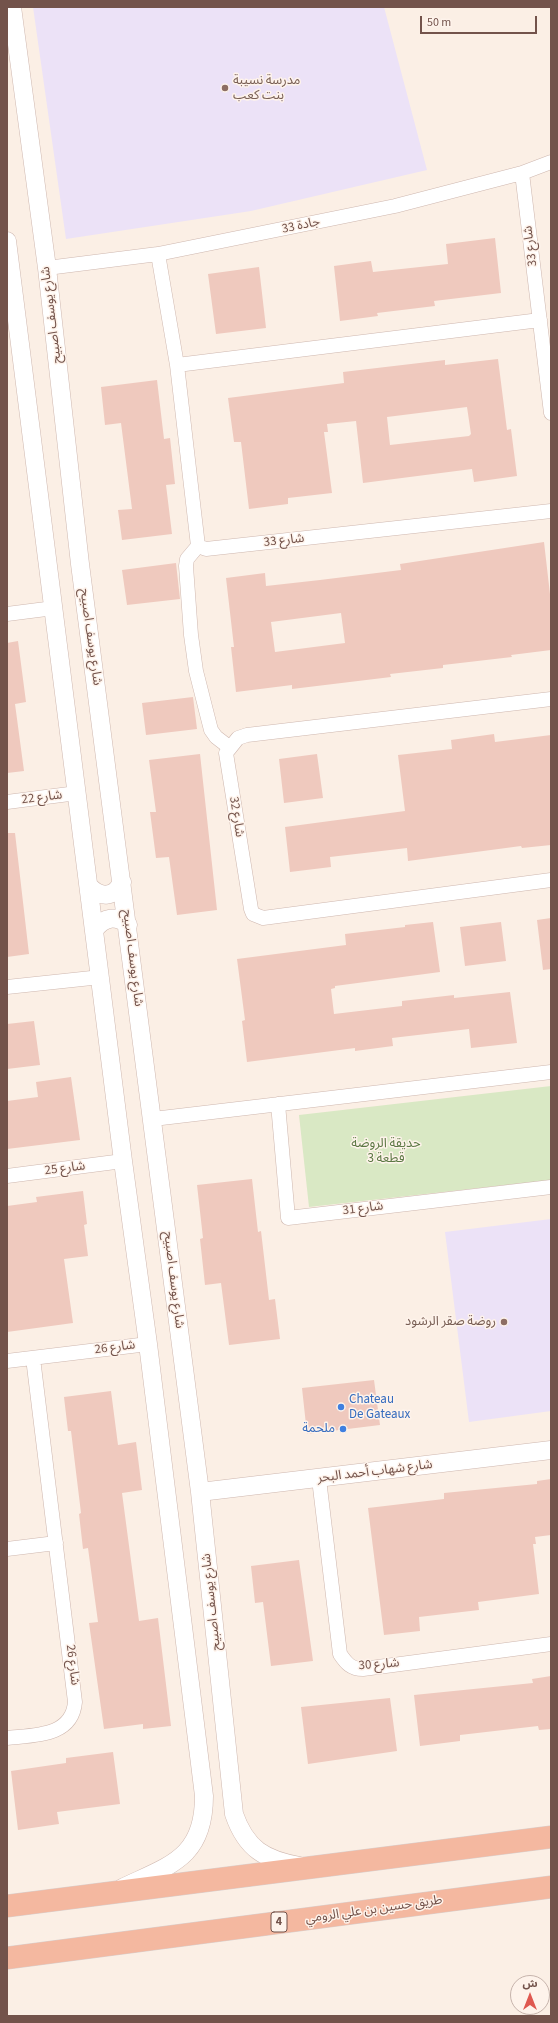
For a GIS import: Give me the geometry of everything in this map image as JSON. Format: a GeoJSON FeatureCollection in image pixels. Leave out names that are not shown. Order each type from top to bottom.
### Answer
{"type":"FeatureCollection","features":[{"type":"Feature","properties":{"kind":"highway"},"geometry":{"type":"LineString","coordinates":[[7,1906],[551,1837]]}},
{"type":"Feature","properties":{"kind":"highway","name":"طريق حسين بن علي الرومي"},"geometry":{"type":"LineString","coordinates":[[7,1958],[551,1886]]}},
{"type":"Feature","properties":{"kind":"street","name":"شارع يوسف اصبيح"},"geometry":{"type":"LineString","coordinates":[[12,7],[47,268],[80,564],[153,1119],[200,1492],[230,1782],[236,1820],[240,1831],[251,1845],[265,1856],[282,1863],[307,1868]]}},
{"type":"Feature","properties":{"kind":"street","name":"جادة 33"},"geometry":{"type":"LineString","coordinates":[[47,268],[158,254],[395,206],[522,173],[551,162]]}},
{"type":"Feature","properties":{"kind":"street","name":"شارع 33"},"geometry":{"type":"LineString","coordinates":[[522,173],[551,413]]}},
{"type":"Feature","properties":{"kind":"street"},"geometry":{"type":"LineString","coordinates":[[7,241],[203,1782],[204,1807],[202,1822],[196,1841],[188,1852],[164,1868],[113,1892]]}},
{"type":"Feature","properties":{"kind":"street"},"geometry":{"type":"LineString","coordinates":[[158,254],[177,365],[198,546],[190,555],[186,566],[191,635],[196,671],[211,730],[216,737],[230,747],[238,738],[247,735],[551,699]]}},
{"type":"Feature","properties":{"kind":"street"},"geometry":{"type":"LineString","coordinates":[[177,365],[540,320]]}},
{"type":"Feature","properties":{"kind":"street","name":"شارع 33"},"geometry":{"type":"LineString","coordinates":[[198,546],[206,550],[551,511]]}},
{"type":"Feature","properties":{"kind":"street"},"geometry":{"type":"LineString","coordinates":[[7,614],[54,608]]}},
{"type":"Feature","properties":{"kind":"street","name":"شارع 32"},"geometry":{"type":"LineString","coordinates":[[230,747],[226,753],[252,914],[262,918],[551,880]]}},
{"type":"Feature","properties":{"kind":"street","name":"شارع 22"},"geometry":{"type":"LineString","coordinates":[[7,802],[78,794]]}},
{"type":"Feature","properties":{"kind":"street"},"geometry":{"type":"LineString","coordinates":[[89,886],[95,893],[103,896],[112,894],[119,890],[122,882]]}},
{"type":"Feature","properties":{"kind":"street"},"geometry":{"type":"LineString","coordinates":[[95,929],[100,923],[107,919],[114,918],[122,920],[128,926]]}},
{"type":"Feature","properties":{"kind":"street"},"geometry":{"type":"LineString","coordinates":[[7,987],[100,977]]}},
{"type":"Feature","properties":{"kind":"street"},"geometry":{"type":"LineString","coordinates":[[153,1119],[551,1072]]}},
{"type":"Feature","properties":{"kind":"street","name":"شارع 31"},"geometry":{"type":"LineString","coordinates":[[278,1104],[288,1218],[551,1187]]}},
{"type":"Feature","properties":{"kind":"street","name":"شارع 25"},"geometry":{"type":"LineString","coordinates":[[7,1176],[123,1161]]}},
{"type":"Feature","properties":{"kind":"street","name":"شارع 26"},"geometry":{"type":"LineString","coordinates":[[7,1361],[148,1344]]}},
{"type":"Feature","properties":{"kind":"street","name":"شارع 26"},"geometry":{"type":"LineString","coordinates":[[7,1738],[46,1733],[60,1729],[69,1721],[75,1706],[75,1695],[33,1358]]}},
{"type":"Feature","properties":{"kind":"street","name":"شارع شهاب أحمد البحر"},"geometry":{"type":"LineString","coordinates":[[200,1492],[319,1479],[551,1450]]}},
{"type":"Feature","properties":{"kind":"street","name":"شارع 30"},"geometry":{"type":"LineString","coordinates":[[319,1479],[340,1654],[347,1664],[357,1669],[363,1669],[551,1644]]}},
{"type":"Feature","properties":{"kind":"street"},"geometry":{"type":"LineString","coordinates":[[7,1549],[56,1543]]}},
{"type":"Feature","properties":{"kind":"street"},"geometry":{"type":"LineString","coordinates":[[203,1782],[209,1788],[215,1790],[221,1790],[230,1782]]}},
{"type":"Feature","properties":{"kind":"shaded area","name":"مدرسة نسيبة بنت كعب"},"geometry":{"type":"Polygon","coordinates":[[[33,7],[384,7],[427,170],[251,211],[66,239],[33,7]]]}},
{"type":"Feature","properties":{"kind":"shaded area","name":"روضة صقر الرشود"},"geometry":{"type":"Polygon","coordinates":[[[551,1219],[551,1411],[469,1422],[445,1232],[551,1219]]]}},
{"type":"Feature","properties":{"kind":"green space","name":"حديقة الروضة قطعة 3"},"geometry":{"type":"Polygon","coordinates":[[[551,1086],[551,1180],[309,1207],[299,1115],[551,1086]]]}},
{"type":"Feature","properties":{"kind":"building"},"geometry":{"type":"Polygon","coordinates":[[[495,238],[501,293],[434,301],[435,306],[377,313],[378,316],[340,321],[334,266],[371,261],[373,272],[448,264],[446,244],[495,238]]]}},
{"type":"Feature","properties":{"kind":"building"},"geometry":{"type":"Polygon","coordinates":[[[259,267],[266,328],[216,334],[208,274],[259,267]]]}},
{"type":"Feature","properties":{"kind":"building"},"geometry":{"type":"Polygon","coordinates":[[[498,359],[507,430],[511,429],[517,476],[474,482],[472,469],[363,483],[356,421],[327,424],[328,432],[324,432],[332,493],[288,498],[288,504],[249,509],[241,442],[234,442],[228,398],[344,383],[343,372],[445,360],[445,365],[498,359]],[[467,407],[387,417],[390,445],[469,436],[471,434],[467,407]]]}},
{"type":"Feature","properties":{"kind":"building"},"geometry":{"type":"Polygon","coordinates":[[[157,380],[164,439],[170,438],[175,484],[166,485],[172,534],[122,540],[118,510],[132,509],[121,423],[105,425],[101,387],[157,380]]]}},
{"type":"Feature","properties":{"kind":"building"},"geometry":{"type":"Polygon","coordinates":[[[544,542],[551,603],[551,650],[511,655],[512,657],[443,665],[443,668],[390,674],[391,677],[292,689],[292,685],[236,692],[231,647],[234,647],[226,578],[265,573],[266,586],[401,570],[400,564],[544,542]],[[341,613],[271,622],[275,652],[345,643],[341,613]]]}},
{"type":"Feature","properties":{"kind":"building"},"geometry":{"type":"Polygon","coordinates":[[[176,563],[180,599],[127,605],[122,570],[176,563]]]}},
{"type":"Feature","properties":{"kind":"building"},"geometry":{"type":"Polygon","coordinates":[[[18,641],[26,702],[15,704],[24,771],[7,773],[7,643],[18,641]]]}},
{"type":"Feature","properties":{"kind":"building"},"geometry":{"type":"Polygon","coordinates":[[[193,697],[197,729],[146,735],[142,703],[193,697]]]}},
{"type":"Feature","properties":{"kind":"building"},"geometry":{"type":"Polygon","coordinates":[[[494,734],[495,742],[551,735],[551,845],[522,848],[521,846],[408,861],[407,848],[330,857],[331,867],[290,872],[285,827],[405,811],[398,755],[452,749],[451,740],[494,734]]]}},
{"type":"Feature","properties":{"kind":"building"},"geometry":{"type":"Polygon","coordinates":[[[200,754],[217,910],[177,915],[169,857],[156,858],[150,812],[156,812],[149,760],[200,754]]]}},
{"type":"Feature","properties":{"kind":"building"},"geometry":{"type":"Polygon","coordinates":[[[317,754],[323,798],[284,803],[279,759],[317,754]]]}},
{"type":"Feature","properties":{"kind":"building"},"geometry":{"type":"Polygon","coordinates":[[[7,833],[15,833],[29,954],[7,957],[7,833]]]}},
{"type":"Feature","properties":{"kind":"building"},"geometry":{"type":"Polygon","coordinates":[[[551,918],[551,969],[543,970],[537,920],[551,918]]]}},
{"type":"Feature","properties":{"kind":"building"},"geometry":{"type":"Polygon","coordinates":[[[433,922],[440,972],[335,986],[335,988],[331,989],[334,1014],[402,1006],[402,1001],[454,995],[454,998],[510,992],[517,1043],[471,1048],[469,1029],[392,1038],[393,1046],[355,1051],[355,1048],[247,1062],[242,1021],[245,1020],[237,959],[346,945],[345,934],[433,922]]]}},
{"type":"Feature","properties":{"kind":"building"},"geometry":{"type":"Polygon","coordinates":[[[501,922],[506,961],[465,966],[460,927],[501,922]]]}},
{"type":"Feature","properties":{"kind":"building"},"geometry":{"type":"Polygon","coordinates":[[[34,1021],[40,1065],[7,1069],[7,1024],[34,1021]]]}},
{"type":"Feature","properties":{"kind":"building"},"geometry":{"type":"Polygon","coordinates":[[[71,1077],[80,1140],[7,1149],[7,1101],[38,1097],[36,1082],[71,1077]]]}},
{"type":"Feature","properties":{"kind":"building"},"geometry":{"type":"Polygon","coordinates":[[[252,1179],[258,1232],[261,1231],[269,1300],[275,1299],[280,1339],[229,1345],[221,1283],[205,1285],[200,1239],[203,1238],[197,1185],[252,1179]]]}},
{"type":"Feature","properties":{"kind":"building"},"geometry":{"type":"Polygon","coordinates":[[[83,1191],[87,1224],[84,1225],[88,1256],[64,1259],[73,1323],[7,1332],[7,1206],[37,1202],[36,1197],[83,1191]]]}},
{"type":"Feature","properties":{"kind":"building","name":"Chateau De Gateaux"},"geometry":{"type":"Polygon","coordinates":[[[374,1380],[380,1425],[307,1434],[302,1388],[374,1380]]]}},
{"type":"Feature","properties":{"kind":"building"},"geometry":{"type":"Polygon","coordinates":[[[111,1391],[118,1445],[136,1442],[142,1490],[122,1493],[139,1621],[158,1618],[171,1726],[143,1729],[143,1724],[104,1729],[89,1623],[98,1622],[88,1548],[83,1549],[79,1514],[81,1513],[71,1431],[68,1431],[64,1397],[111,1391]]]}},
{"type":"Feature","properties":{"kind":"building"},"geometry":{"type":"Polygon","coordinates":[[[551,1479],[551,1535],[535,1537],[536,1544],[533,1544],[539,1594],[478,1602],[479,1610],[419,1617],[420,1631],[384,1635],[368,1508],[444,1499],[444,1493],[537,1484],[537,1481],[551,1479]]]}},
{"type":"Feature","properties":{"kind":"building"},"geometry":{"type":"Polygon","coordinates":[[[299,1560],[313,1661],[271,1666],[263,1602],[255,1603],[251,1566],[299,1560]]]}},
{"type":"Feature","properties":{"kind":"building"},"geometry":{"type":"Polygon","coordinates":[[[551,1676],[551,1729],[539,1730],[538,1726],[460,1735],[460,1741],[420,1746],[414,1695],[533,1683],[532,1679],[551,1676]]]}},
{"type":"Feature","properties":{"kind":"building"},"geometry":{"type":"Polygon","coordinates":[[[390,1698],[397,1751],[308,1764],[301,1707],[390,1698]]]}},
{"type":"Feature","properties":{"kind":"building"},"geometry":{"type":"Polygon","coordinates":[[[113,1752],[120,1804],[57,1812],[59,1824],[18,1830],[11,1771],[66,1763],[66,1758],[113,1752]]]}},
{"type":"Feature","properties":{"kind":"place","name":"مدرسة نسيبة بنت كعب"},"geometry":{"type":"Point","coordinates":[225,88]}},
{"type":"Feature","properties":{"kind":"place","name":"روضة صقر الرشود"},"geometry":{"type":"Point","coordinates":[504,1322]}},
{"type":"Feature","properties":{"kind":"place","name":"Chateau De Gateaux"},"geometry":{"type":"Point","coordinates":[341,1407]}},
{"type":"Feature","properties":{"kind":"place","name":"ملحمة"},"geometry":{"type":"Point","coordinates":[343,1429]}}]}
